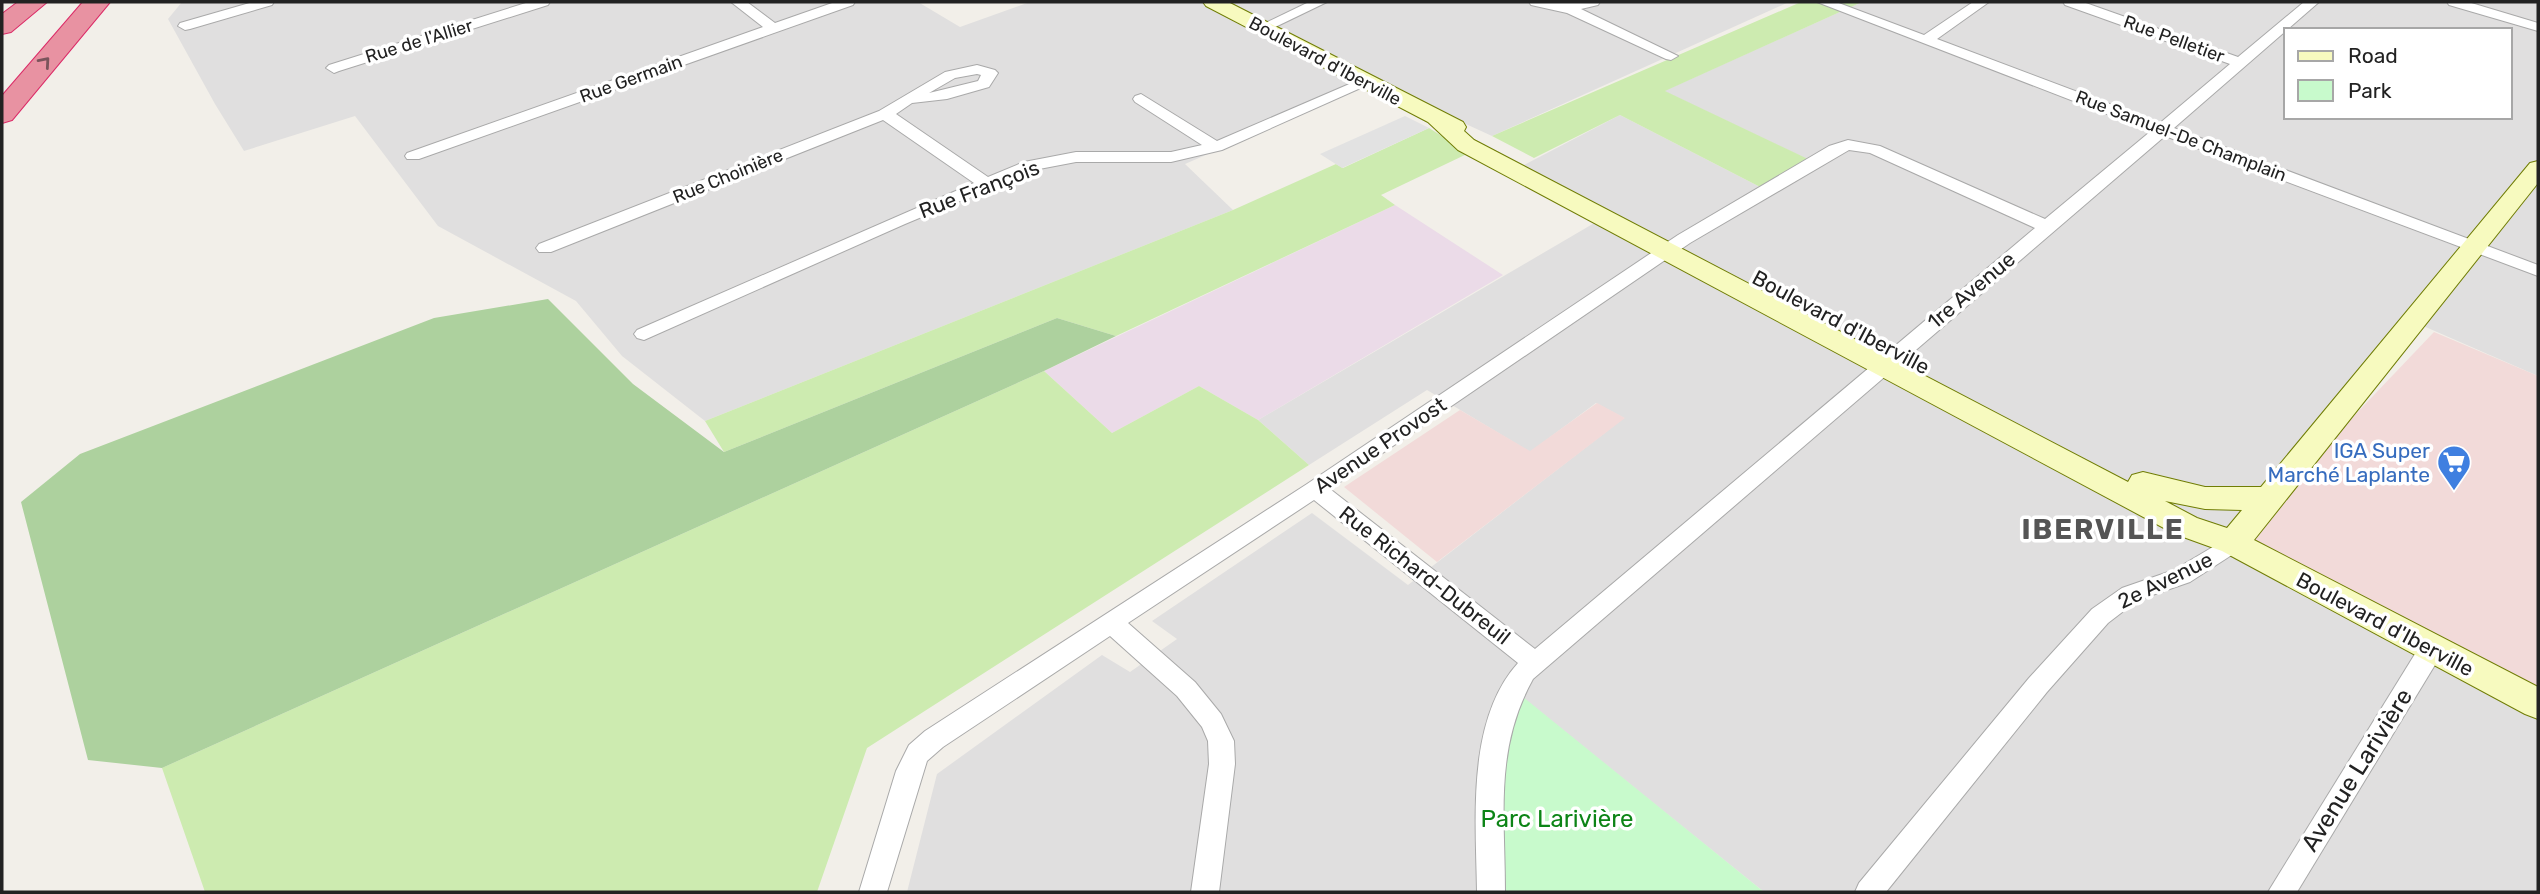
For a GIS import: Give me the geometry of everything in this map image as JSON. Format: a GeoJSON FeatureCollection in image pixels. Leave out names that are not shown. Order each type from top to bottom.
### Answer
{"type":"FeatureCollection","features":[{"type":"Feature","properties":{"kind":"highway"},"geometry":{"type":"LineString","coordinates":[[2,26],[34,2]]}},
{"type":"Feature","properties":{"kind":"highway"},"geometry":{"type":"LineString","coordinates":[[2,114],[97,2]]}},
{"type":"Feature","properties":{"kind":"street"},"geometry":{"type":"LineString","coordinates":[[185,26],[267,2]]}},
{"type":"Feature","properties":{"kind":"street","name":"Rue de l'Allier"},"geometry":{"type":"LineString","coordinates":[[334,68],[544,2]]}},
{"type":"Feature","properties":{"kind":"street"},"geometry":{"type":"LineString","coordinates":[[738,2],[773,29]]}},
{"type":"Feature","properties":{"kind":"street","name":"Rue Germain"},"geometry":{"type":"LineString","coordinates":[[413,156],[848,2]]}},
{"type":"Feature","properties":{"kind":"street","name":"Boulevard d'Iberville"},"geometry":{"type":"LineString","coordinates":[[1213,2],[1438,120],[1466,145],[1676,245],[1890,359],[2186,526],[2233,543],[2538,704]]}},
{"type":"Feature","properties":{"kind":"street"},"geometry":{"type":"LineString","coordinates":[[1262,27],[1320,2]]}},
{"type":"Feature","properties":{"kind":"street"},"geometry":{"type":"LineString","coordinates":[[1536,2],[1593,2]]}},
{"type":"Feature","properties":{"kind":"street","name":"Rue Samuel-De Champlain"},"geometry":{"type":"LineString","coordinates":[[1824,2],[2538,271]]}},
{"type":"Feature","properties":{"kind":"street"},"geometry":{"type":"LineString","coordinates":[[1928,39],[1982,2]]}},
{"type":"Feature","properties":{"kind":"street","name":"Rue Pelletier"},"geometry":{"type":"LineString","coordinates":[[2070,2],[2239,62]]}},
{"type":"Feature","properties":{"kind":"street","name":"1re Avenue"},"geometry":{"type":"LineString","coordinates":[[1491,892],[1489,766],[1493,739],[1505,702],[1524,672],[2312,2]]}},
{"type":"Feature","properties":{"kind":"street"},"geometry":{"type":"LineString","coordinates":[[2454,2],[2538,27]]}},
{"type":"Feature","properties":{"kind":"street"},"geometry":{"type":"LineString","coordinates":[[1564,4],[1671,56]]}},
{"type":"Feature","properties":{"kind":"street","name":"Rue François"},"geometry":{"type":"LineString","coordinates":[[644,334],[1030,166],[1076,157],[1171,157],[1216,147],[1366,82]]}},
{"type":"Feature","properties":{"kind":"street"},"geometry":{"type":"LineString","coordinates":[[1141,99],[1216,147]]}},
{"type":"Feature","properties":{"kind":"street","name":"Rue Choinière"},"geometry":{"type":"LineString","coordinates":[[545,248],[885,114],[909,100]]}},
{"type":"Feature","properties":{"kind":"street"},"geometry":{"type":"LineString","coordinates":[[885,114],[986,184]]}},
{"type":"Feature","properties":{"kind":"street","name":"Avenue Provost"},"geometry":{"type":"LineString","coordinates":[[873,892],[904,784],[918,753],[934,738],[1315,489],[1676,245],[1835,149],[1847,145],[1874,149],[2046,226]]}},
{"type":"Feature","properties":{"kind":"street","name":"2e Avenue"},"geometry":{"type":"LineString","coordinates":[[1869,892],[2038,685],[2100,616],[2130,594],[2182,576],[2233,543],[2538,168]]}},
{"type":"Feature","properties":{"kind":"street","name":"Boulevard d'Iberville"},"geometry":{"type":"LineString","coordinates":[[1890,359],[2201,514],[2233,543]]}},
{"type":"Feature","properties":{"kind":"street"},"geometry":{"type":"LineString","coordinates":[[2143,483],[2179,496],[2230,500],[2269,498]]}},
{"type":"Feature","properties":{"kind":"street","name":"Rue Richard-Dubreuil"},"geometry":{"type":"LineString","coordinates":[[1315,489],[1534,662]]}},
{"type":"Feature","properties":{"kind":"street"},"geometry":{"type":"LineString","coordinates":[[1112,623],[1186,690],[1212,721],[1221,741],[1222,764],[1205,892]]}},
{"type":"Feature","properties":{"kind":"street","name":"Avenue Larivière"},"geometry":{"type":"LineString","coordinates":[[2282,892],[2432,648]]}},
{"type":"Feature","properties":{"kind":"shaded area"},"geometry":{"type":"Polygon","coordinates":[[[182,2],[918,2],[960,27],[1030,2],[1789,2],[1492,136],[1374,82],[1185,164],[1233,210],[705,421],[622,356],[576,301],[438,226],[355,116],[244,151],[168,19],[182,2]]]}},
{"type":"Feature","properties":{"kind":"shaded area"},"geometry":{"type":"Polygon","coordinates":[[[1862,2],[2538,2],[2538,376],[2421,325],[2238,539],[2538,699],[2538,892],[1764,892],[1507,685],[1487,892],[907,892],[937,774],[1102,655],[1130,672],[1177,639],[1152,621],[1312,513],[1408,585],[1624,418],[1596,403],[1530,452],[1427,390],[1309,465],[1258,420],[1608,215],[1520,167],[1620,115],[1766,190],[1807,159],[1664,91],[1862,2]]]}},
{"type":"Feature","properties":{"kind":"shaded area"},"geometry":{"type":"Polygon","coordinates":[[[1405,116],[1429,128],[1342,168],[1320,154],[1405,116]]]}},
{"type":"Feature","properties":{"kind":"shaded area"},"geometry":{"type":"Polygon","coordinates":[[[1395,205],[1503,275],[1258,420],[1199,386],[1112,433],[1044,371],[1395,205]]]}},
{"type":"Feature","properties":{"kind":"shaded area"},"geometry":{"type":"Polygon","coordinates":[[[2434,332],[2538,376],[2538,700],[2233,543],[2434,332]]]}},
{"type":"Feature","properties":{"kind":"shaded area"},"geometry":{"type":"Polygon","coordinates":[[[1597,403],[1625,418],[1437,562],[1344,487],[1460,410],[1530,451],[1597,403]]]}},
{"type":"Feature","properties":{"kind":"green space"},"geometry":{"type":"Polygon","coordinates":[[[1801,2],[1862,2],[1665,91],[1808,159],[1766,190],[1620,115],[1534,158],[1492,136],[1801,2]]]}},
{"type":"Feature","properties":{"kind":"green space"},"geometry":{"type":"Polygon","coordinates":[[[1429,128],[1469,153],[1381,195],[1395,205],[1116,336],[1057,318],[724,452],[705,421],[1233,210],[1336,164],[1343,168],[1429,128]]]}},
{"type":"Feature","properties":{"kind":"green space"},"geometry":{"type":"Polygon","coordinates":[[[548,299],[633,384],[724,452],[1057,318],[1116,336],[1044,371],[162,768],[88,760],[21,502],[80,454],[434,318],[548,299]]]}},
{"type":"Feature","properties":{"kind":"green space"},"geometry":{"type":"Polygon","coordinates":[[[1044,371],[1112,433],[1199,386],[1258,420],[1309,465],[867,748],[817,892],[205,892],[162,768],[1044,371]]]}},
{"type":"Feature","properties":{"kind":"green space","name":"Parc Larivière"},"geometry":{"type":"Polygon","coordinates":[[[1507,684],[1764,892],[1485,892],[1484,855],[1507,684]]]}},
{"type":"Feature","properties":{"kind":"place","name":"IGA Super Marché Laplante"},"geometry":{"type":"Point","coordinates":[2454,492]}},
{"type":"Feature","properties":{"kind":"district","name":"IBERVILLE"},"geometry":{"type":"Point","coordinates":[2103,529]}}]}
